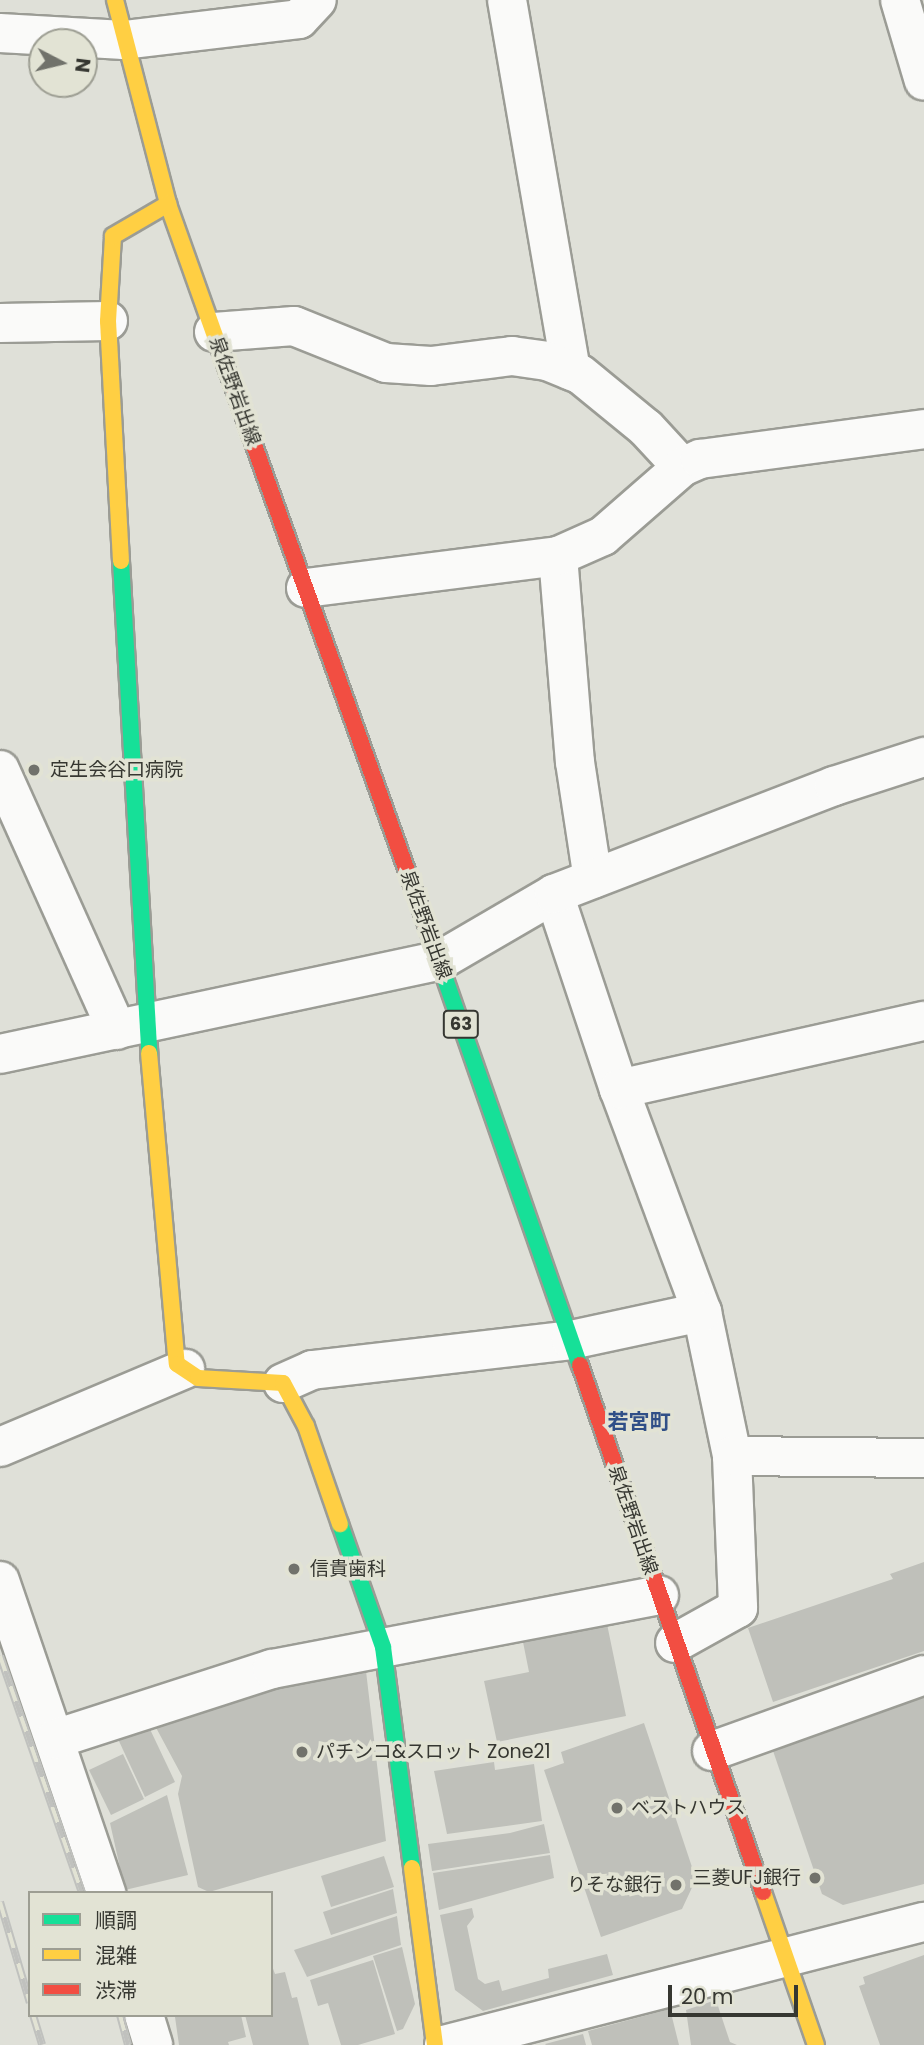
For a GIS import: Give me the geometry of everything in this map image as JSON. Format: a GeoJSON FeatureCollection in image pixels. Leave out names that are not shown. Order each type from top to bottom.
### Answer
{"type":"FeatureCollection","features":[{"type":"Feature","properties":{"kind":"main road","name":"泉佐野岩出線"},"geometry":{"type":"LineString","coordinates":[[115,0],[168,204],[439,961],[784,1960],[816,2045]]}},
{"type":"Feature","properties":{"kind":"main road"},"geometry":{"type":"LineString","coordinates":[[168,204],[113,236],[108,321],[132,1027],[177,1364],[198,1378],[283,1383],[306,1426],[383,1647],[435,2045]]}},
{"type":"Feature","properties":{"kind":"street"},"geometry":{"type":"LineString","coordinates":[[0,33],[124,40],[299,19],[317,0]]}},
{"type":"Feature","properties":{"kind":"street"},"geometry":{"type":"LineString","coordinates":[[507,0],[571,371]]}},
{"type":"Feature","properties":{"kind":"street"},"geometry":{"type":"LineString","coordinates":[[900,0],[924,81]]}},
{"type":"Feature","properties":{"kind":"street"},"geometry":{"type":"LineString","coordinates":[[0,323],[108,321]]}},
{"type":"Feature","properties":{"kind":"street"},"geometry":{"type":"LineString","coordinates":[[214,332],[294,326],[386,363],[430,366],[512,356],[547,361],[571,371],[646,428],[682,467]]}},
{"type":"Feature","properties":{"kind":"street"},"geometry":{"type":"LineString","coordinates":[[306,588],[558,556],[603,536],[682,467],[701,459],[924,429]]}},
{"type":"Feature","properties":{"kind":"street"},"geometry":{"type":"LineString","coordinates":[[558,556],[575,762],[593,879]]}},
{"type":"Feature","properties":{"kind":"street"},"geometry":{"type":"LineString","coordinates":[[0,1054],[439,961],[554,894],[834,786],[924,757]]}},
{"type":"Feature","properties":{"kind":"street"},"geometry":{"type":"LineString","coordinates":[[0,770],[132,1027]]}},
{"type":"Feature","properties":{"kind":"street"},"geometry":{"type":"LineString","coordinates":[[554,894],[620,1089],[702,1312],[732,1456],[738,1608],[675,1643]]}},
{"type":"Feature","properties":{"kind":"street"},"geometry":{"type":"LineString","coordinates":[[620,1089],[924,1021]]}},
{"type":"Feature","properties":{"kind":"street"},"geometry":{"type":"LineString","coordinates":[[283,1383],[312,1370],[570,1340],[702,1312]]}},
{"type":"Feature","properties":{"kind":"street"},"geometry":{"type":"LineString","coordinates":[[0,1447],[185,1370]]}},
{"type":"Feature","properties":{"kind":"street"},"geometry":{"type":"LineString","coordinates":[[732,1456],[924,1458]]}},
{"type":"Feature","properties":{"kind":"street"},"geometry":{"type":"LineString","coordinates":[[0,1581],[105,1891]]}},
{"type":"Feature","properties":{"kind":"street"},"geometry":{"type":"LineString","coordinates":[[55,1739],[272,1669],[659,1595]]}},
{"type":"Feature","properties":{"kind":"street"},"geometry":{"type":"LineString","coordinates":[[712,1751],[924,1675]]}},
{"type":"Feature","properties":{"kind":"street"},"geometry":{"type":"LineString","coordinates":[[444,2045],[924,1922]]}},
{"type":"Feature","properties":{"kind":"street"},"geometry":{"type":"LineString","coordinates":[[145,2017],[153,2045]]}},
{"type":"Feature","properties":{"kind":"building"},"geometry":{"type":"Polygon","coordinates":[[[924,1562],[924,1651],[773,1702],[748,1628],[893,1579],[890,1574],[924,1562]]]}},
{"type":"Feature","properties":{"kind":"building"},"geometry":{"type":"Polygon","coordinates":[[[607,1624],[626,1716],[497,1742],[484,1681],[529,1672],[523,1642],[607,1624]]]}},
{"type":"Feature","properties":{"kind":"building"},"geometry":{"type":"Polygon","coordinates":[[[356,1666],[366,1671],[386,1841],[212,1891],[198,1887],[178,1794],[182,1776],[153,1722],[356,1666]]]}},
{"type":"Feature","properties":{"kind":"building"},"geometry":{"type":"Polygon","coordinates":[[[924,1691],[924,1884],[843,1905],[822,1894],[771,1745],[924,1691]]]}},
{"type":"Feature","properties":{"kind":"building"},"geometry":{"type":"Polygon","coordinates":[[[644,1723],[696,1879],[682,1909],[601,1937],[544,1770],[564,1763],[561,1752],[644,1723]]]}},
{"type":"Feature","properties":{"kind":"building"},"geometry":{"type":"Polygon","coordinates":[[[148,1725],[175,1782],[145,1797],[118,1739],[148,1725]]]}},
{"type":"Feature","properties":{"kind":"building"},"geometry":{"type":"Polygon","coordinates":[[[123,1754],[144,1799],[111,1815],[89,1770],[123,1754]]]}},
{"type":"Feature","properties":{"kind":"building"},"geometry":{"type":"Polygon","coordinates":[[[494,1762],[495,1770],[534,1764],[542,1821],[447,1834],[434,1771],[494,1762]]]}},
{"type":"Feature","properties":{"kind":"building"},"geometry":{"type":"Polygon","coordinates":[[[167,1795],[188,1875],[125,1890],[110,1823],[167,1795]]]}},
{"type":"Feature","properties":{"kind":"building"},"geometry":{"type":"Polygon","coordinates":[[[544,1824],[550,1853],[432,1871],[428,1844],[510,1833],[544,1824]]]}},
{"type":"Feature","properties":{"kind":"building"},"geometry":{"type":"Polygon","coordinates":[[[550,1855],[554,1878],[439,1910],[433,1873],[550,1855]]]}},
{"type":"Feature","properties":{"kind":"building"},"geometry":{"type":"Polygon","coordinates":[[[384,1856],[394,1887],[331,1907],[321,1876],[384,1856]]]}},
{"type":"Feature","properties":{"kind":"building"},"geometry":{"type":"Polygon","coordinates":[[[393,1889],[397,1913],[331,1935],[323,1912],[393,1889]]]}},
{"type":"Feature","properties":{"kind":"building"},"geometry":{"type":"Polygon","coordinates":[[[472,1908],[474,1917],[467,1926],[478,1979],[485,1984],[499,1980],[502,1991],[549,1978],[548,1969],[607,1954],[613,1975],[483,2011],[455,1990],[440,1915],[472,1908]]]}},
{"type":"Feature","properties":{"kind":"building"},"geometry":{"type":"Polygon","coordinates":[[[397,1916],[401,1945],[307,1977],[294,1950],[397,1916]]]}},
{"type":"Feature","properties":{"kind":"building"},"geometry":{"type":"Polygon","coordinates":[[[402,1947],[415,2004],[403,2029],[397,2031],[373,1956],[402,1947]]]}},
{"type":"Feature","properties":{"kind":"building"},"geometry":{"type":"Polygon","coordinates":[[[924,1955],[924,2045],[880,2045],[859,1986],[865,1984],[863,1977],[924,1955]]]}},
{"type":"Feature","properties":{"kind":"building"},"geometry":{"type":"Polygon","coordinates":[[[373,1960],[395,2034],[358,2045],[341,2045],[328,2003],[318,2006],[310,1980],[373,1960]]]}},
{"type":"Feature","properties":{"kind":"building"},"geometry":{"type":"Polygon","coordinates":[[[273,1968],[275,1974],[285,1972],[292,1998],[297,1997],[309,2045],[253,2045],[246,2017],[273,2017],[273,1968]]]}},
{"type":"Feature","properties":{"kind":"building"},"geometry":{"type":"Polygon","coordinates":[[[716,2000],[730,2042],[737,2045],[691,2045],[686,2010],[716,2000]]]}},
{"type":"Feature","properties":{"kind":"building"},"geometry":{"type":"Polygon","coordinates":[[[670,2009],[679,2045],[592,2045],[588,2031],[670,2009]]]}},
{"type":"Feature","properties":{"kind":"building"},"geometry":{"type":"Polygon","coordinates":[[[175,2017],[241,2017],[246,2037],[228,2042],[229,2045],[179,2045],[175,2017]]]}},
{"type":"Feature","properties":{"kind":"building"},"geometry":{"type":"Polygon","coordinates":[[[583,2034],[586,2045],[545,2044],[583,2034]]]}},
{"type":"Feature","properties":{"kind":"railway"},"geometry":{"type":"LineString","coordinates":[[0,1656],[81,1891]]}},
{"type":"Feature","properties":{"kind":"railway"},"geometry":{"type":"LineString","coordinates":[[0,1902],[28,1996]]}},
{"type":"Feature","properties":{"kind":"railway"},"geometry":{"type":"LineString","coordinates":[[34,2017],[42,2045]]}},
{"type":"Feature","properties":{"kind":"railway"},"geometry":{"type":"LineString","coordinates":[[121,2017],[128,2045]]}},
{"type":"Feature","properties":{"kind":"traffic: fast"},"geometry":{"type":"LineString","coordinates":[[121,561],[149,1053]]}},
{"type":"Feature","properties":{"kind":"traffic: fast"},"geometry":{"type":"LineString","coordinates":[[426,924],[580,1365]]}},
{"type":"Feature","properties":{"kind":"traffic: fast"},"geometry":{"type":"LineString","coordinates":[[340,1524],[383,1647],[412,1868]]}},
{"type":"Feature","properties":{"kind":"traffic: slow"},"geometry":{"type":"LineString","coordinates":[[115,0],[168,204],[222,356]]}},
{"type":"Feature","properties":{"kind":"traffic: slow"},"geometry":{"type":"LineString","coordinates":[[121,561],[108,321],[113,236],[168,204]]}},
{"type":"Feature","properties":{"kind":"traffic: slow"},"geometry":{"type":"LineString","coordinates":[[149,1053],[177,1364],[198,1378],[283,1383],[306,1426],[340,1524]]}},
{"type":"Feature","properties":{"kind":"traffic: slow"},"geometry":{"type":"LineString","coordinates":[[412,1868],[435,2045]]}},
{"type":"Feature","properties":{"kind":"traffic: slow"},"geometry":{"type":"LineString","coordinates":[[763,1892],[816,2045]]}},
{"type":"Feature","properties":{"kind":"traffic: jam"},"geometry":{"type":"LineString","coordinates":[[222,356],[426,924]]}},
{"type":"Feature","properties":{"kind":"traffic: jam"},"geometry":{"type":"LineString","coordinates":[[580,1365],[763,1892]]}},
{"type":"Feature","properties":{"kind":"place","name":"定生会谷口病院"},"geometry":{"type":"Point","coordinates":[34,770]}},
{"type":"Feature","properties":{"kind":"place","name":"信貴歯科"},"geometry":{"type":"Point","coordinates":[294,1569]}},
{"type":"Feature","properties":{"kind":"place","name":"パチンコ&スロット Zone21"},"geometry":{"type":"Point","coordinates":[302,1752]}},
{"type":"Feature","properties":{"kind":"place","name":"ベストハウス"},"geometry":{"type":"Point","coordinates":[617,1808]}},
{"type":"Feature","properties":{"kind":"place","name":"三菱UFJ銀行"},"geometry":{"type":"Point","coordinates":[815,1878]}},
{"type":"Feature","properties":{"kind":"place","name":"りそな銀行"},"geometry":{"type":"Point","coordinates":[676,1885]}},
{"type":"Feature","properties":{"kind":"district","name":"若宮町"},"geometry":{"type":"Point","coordinates":[639,1422]}}]}
